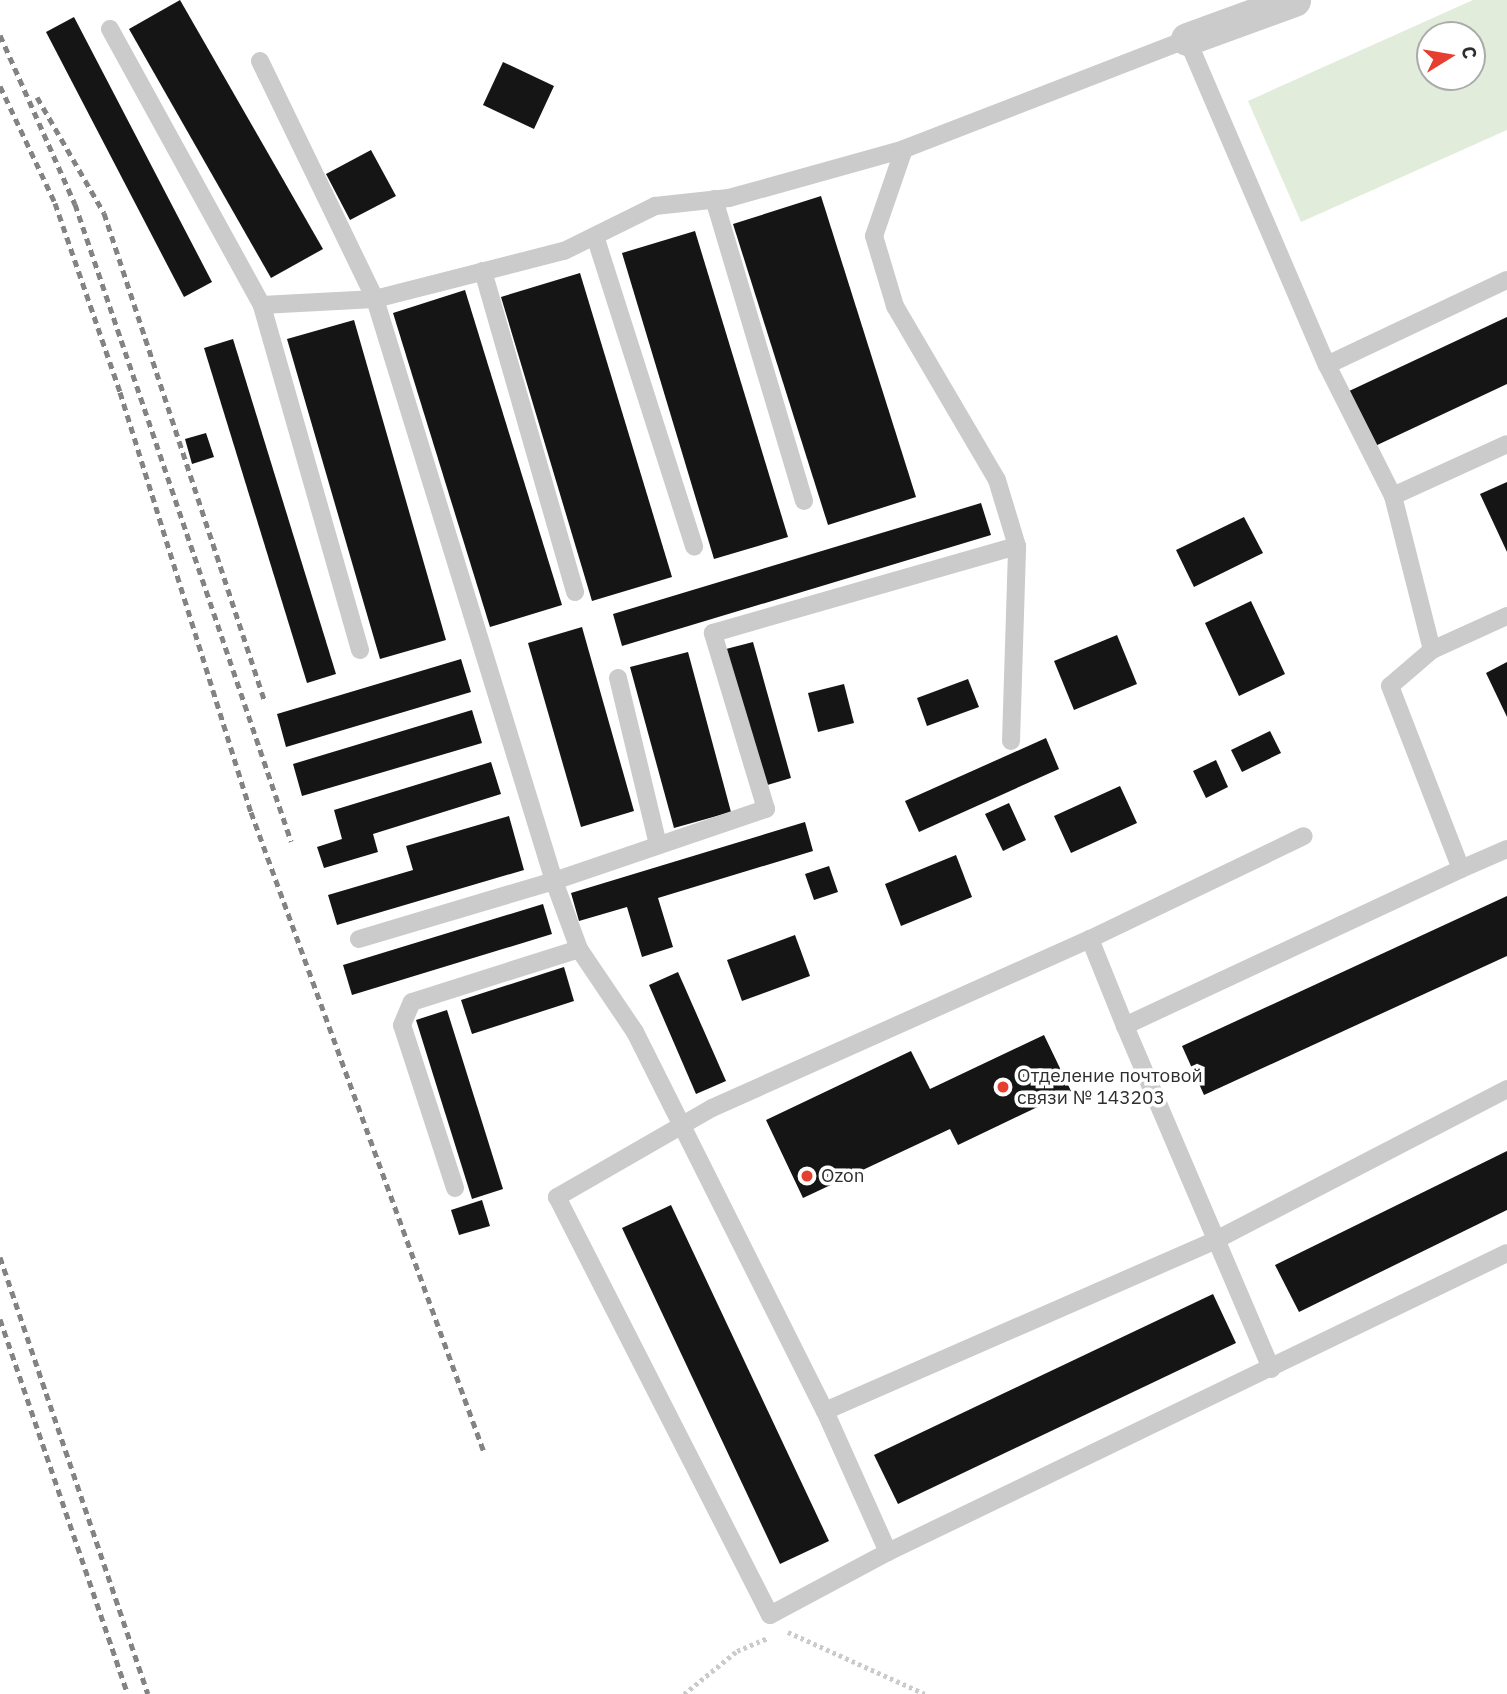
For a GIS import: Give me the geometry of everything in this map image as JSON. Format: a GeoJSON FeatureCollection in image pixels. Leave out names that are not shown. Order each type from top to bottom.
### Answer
{"type":"FeatureCollection","features":[{"type":"Feature","properties":{"kind":"street"},"geometry":{"type":"LineString","coordinates":[[1186,39],[1294,0]]}},
{"type":"Feature","properties":{"kind":"lane"},"geometry":{"type":"LineString","coordinates":[[110,29],[262,305],[360,650]]}},
{"type":"Feature","properties":{"kind":"lane"},"geometry":{"type":"LineString","coordinates":[[262,305],[375,299],[564,251],[655,206],[714,199],[904,149],[1186,39],[1327,365],[1392,496],[1432,650]]}},
{"type":"Feature","properties":{"kind":"lane"},"geometry":{"type":"LineString","coordinates":[[260,61],[375,299],[554,881],[579,949],[635,1032],[825,1411],[888,1552]]}},
{"type":"Feature","properties":{"kind":"lane"},"geometry":{"type":"LineString","coordinates":[[904,149],[874,236],[895,306],[997,480],[1017,546],[1011,741]]}},
{"type":"Feature","properties":{"kind":"lane"},"geometry":{"type":"LineString","coordinates":[[714,199],[804,501]]}},
{"type":"Feature","properties":{"kind":"lane"},"geometry":{"type":"LineString","coordinates":[[595,236],[694,547]]}},
{"type":"Feature","properties":{"kind":"lane"},"geometry":{"type":"LineString","coordinates":[[483,271],[575,592]]}},
{"type":"Feature","properties":{"kind":"lane"},"geometry":{"type":"LineString","coordinates":[[1327,365],[1507,279]]}},
{"type":"Feature","properties":{"kind":"lane"},"geometry":{"type":"LineString","coordinates":[[1392,496],[1507,444]]}},
{"type":"Feature","properties":{"kind":"lane"},"geometry":{"type":"LineString","coordinates":[[359,939],[554,881],[766,809],[713,633],[1017,546]]}},
{"type":"Feature","properties":{"kind":"lane"},"geometry":{"type":"LineString","coordinates":[[1461,869],[1390,686],[1432,650],[1507,616]]}},
{"type":"Feature","properties":{"kind":"lane"},"geometry":{"type":"LineString","coordinates":[[618,678],[658,845]]}},
{"type":"Feature","properties":{"kind":"lane"},"geometry":{"type":"LineString","coordinates":[[1304,836],[1090,939],[712,1108],[557,1196],[770,1615],[888,1552],[1507,1253]]}},
{"type":"Feature","properties":{"kind":"lane"},"geometry":{"type":"LineString","coordinates":[[1125,1026],[1507,849]]}},
{"type":"Feature","properties":{"kind":"lane"},"geometry":{"type":"LineString","coordinates":[[1090,939],[1271,1369]]}},
{"type":"Feature","properties":{"kind":"lane"},"geometry":{"type":"LineString","coordinates":[[455,1188],[402,1025],[412,1002],[579,949]]}},
{"type":"Feature","properties":{"kind":"lane"},"geometry":{"type":"LineString","coordinates":[[825,1411],[1216,1240],[1507,1089]]}},
{"type":"Feature","properties":{"kind":"path"},"geometry":{"type":"LineString","coordinates":[[770,1615],[786,1630],[925,1694]]}},
{"type":"Feature","properties":{"kind":"path"},"geometry":{"type":"LineString","coordinates":[[684,1694],[737,1651],[786,1630]]}},
{"type":"Feature","properties":{"kind":"green space"},"geometry":{"type":"Polygon","coordinates":[[[1473,0],[1507,0],[1507,130],[1301,222],[1248,101],[1416,26],[1416,91],[1486,91],[1486,21],[1426,21],[1473,0]]]}},
{"type":"Feature","properties":{"kind":"building"},"geometry":{"type":"Polygon","coordinates":[[[180,0],[323,249],[271,278],[129,29],[180,0]]]}},
{"type":"Feature","properties":{"kind":"building"},"geometry":{"type":"Polygon","coordinates":[[[74,17],[212,282],[184,297],[46,32],[74,17]]]}},
{"type":"Feature","properties":{"kind":"building"},"geometry":{"type":"Polygon","coordinates":[[[503,62],[554,86],[534,129],[483,105],[503,62]]]}},
{"type":"Feature","properties":{"kind":"building"},"geometry":{"type":"Polygon","coordinates":[[[371,150],[396,196],[350,220],[326,174],[371,150]]]}},
{"type":"Feature","properties":{"kind":"building"},"geometry":{"type":"Polygon","coordinates":[[[821,196],[916,497],[828,525],[733,224],[821,196]]]}},
{"type":"Feature","properties":{"kind":"building"},"geometry":{"type":"Polygon","coordinates":[[[695,231],[788,537],[714,559],[622,253],[695,231]]]}},
{"type":"Feature","properties":{"kind":"building"},"geometry":{"type":"Polygon","coordinates":[[[580,273],[672,577],[592,601],[501,297],[580,273]]]}},
{"type":"Feature","properties":{"kind":"building"},"geometry":{"type":"Polygon","coordinates":[[[465,290],[562,605],[490,627],[393,313],[465,290]]]}},
{"type":"Feature","properties":{"kind":"building"},"geometry":{"type":"Polygon","coordinates":[[[1507,317],[1507,384],[1373,447],[1347,392],[1507,317]]]}},
{"type":"Feature","properties":{"kind":"building"},"geometry":{"type":"Polygon","coordinates":[[[354,320],[446,640],[380,659],[287,339],[354,320]]]}},
{"type":"Feature","properties":{"kind":"building"},"geometry":{"type":"Polygon","coordinates":[[[233,339],[336,674],[307,683],[204,348],[233,339]]]}},
{"type":"Feature","properties":{"kind":"building"},"geometry":{"type":"Polygon","coordinates":[[[206,433],[214,457],[192,464],[185,439],[206,433]]]}},
{"type":"Feature","properties":{"kind":"building"},"geometry":{"type":"Polygon","coordinates":[[[1507,482],[1507,552],[1480,494],[1507,482]]]}},
{"type":"Feature","properties":{"kind":"building"},"geometry":{"type":"Polygon","coordinates":[[[981,503],[991,535],[622,646],[613,614],[981,503]]]}},
{"type":"Feature","properties":{"kind":"building"},"geometry":{"type":"Polygon","coordinates":[[[1244,517],[1263,553],[1194,587],[1176,550],[1244,517]]]}},
{"type":"Feature","properties":{"kind":"building"},"geometry":{"type":"Polygon","coordinates":[[[1251,601],[1285,674],[1239,696],[1205,623],[1251,601]]]}},
{"type":"Feature","properties":{"kind":"building"},"geometry":{"type":"Polygon","coordinates":[[[582,627],[634,811],[581,827],[528,643],[582,627]]]}},
{"type":"Feature","properties":{"kind":"building"},"geometry":{"type":"Polygon","coordinates":[[[1117,635],[1137,684],[1074,710],[1054,661],[1117,635]]]}},
{"type":"Feature","properties":{"kind":"building"},"geometry":{"type":"Polygon","coordinates":[[[753,642],[791,778],[764,786],[726,649],[753,642]]]}},
{"type":"Feature","properties":{"kind":"building"},"geometry":{"type":"Polygon","coordinates":[[[688,652],[731,812],[674,828],[630,667],[688,652]]]}},
{"type":"Feature","properties":{"kind":"building"},"geometry":{"type":"Polygon","coordinates":[[[461,659],[471,692],[286,747],[277,714],[461,659]]]}},
{"type":"Feature","properties":{"kind":"building"},"geometry":{"type":"Polygon","coordinates":[[[1507,662],[1507,717],[1486,673],[1507,662]]]}},
{"type":"Feature","properties":{"kind":"building"},"geometry":{"type":"Polygon","coordinates":[[[968,679],[979,707],[927,726],[917,698],[968,679]]]}},
{"type":"Feature","properties":{"kind":"building"},"geometry":{"type":"Polygon","coordinates":[[[844,684],[854,723],[818,732],[808,693],[844,684]]]}},
{"type":"Feature","properties":{"kind":"building"},"geometry":{"type":"Polygon","coordinates":[[[472,710],[482,743],[302,796],[293,764],[472,710]]]}},
{"type":"Feature","properties":{"kind":"building"},"geometry":{"type":"Polygon","coordinates":[[[1270,731],[1281,753],[1242,772],[1231,750],[1270,731]]]}},
{"type":"Feature","properties":{"kind":"building"},"geometry":{"type":"Polygon","coordinates":[[[1046,738],[1059,769],[919,832],[905,801],[1046,738]]]}},
{"type":"Feature","properties":{"kind":"building"},"geometry":{"type":"Polygon","coordinates":[[[1216,760],[1228,787],[1206,798],[1193,771],[1216,760]]]}},
{"type":"Feature","properties":{"kind":"building"},"geometry":{"type":"Polygon","coordinates":[[[491,762],[501,794],[373,834],[378,852],[324,868],[317,847],[342,839],[334,810],[491,762]]]}},
{"type":"Feature","properties":{"kind":"building"},"geometry":{"type":"Polygon","coordinates":[[[1120,786],[1137,823],[1071,853],[1054,816],[1120,786]]]}},
{"type":"Feature","properties":{"kind":"building"},"geometry":{"type":"Polygon","coordinates":[[[1009,803],[1026,840],[1003,851],[985,814],[1009,803]]]}},
{"type":"Feature","properties":{"kind":"building"},"geometry":{"type":"Polygon","coordinates":[[[509,816],[524,870],[337,925],[328,895],[413,870],[406,846],[509,816]]]}},
{"type":"Feature","properties":{"kind":"building"},"geometry":{"type":"Polygon","coordinates":[[[805,822],[813,851],[658,898],[673,947],[642,957],[627,907],[579,921],[571,893],[805,822]]]}},
{"type":"Feature","properties":{"kind":"building"},"geometry":{"type":"Polygon","coordinates":[[[956,855],[972,897],[901,926],[885,884],[956,855]]]}},
{"type":"Feature","properties":{"kind":"building"},"geometry":{"type":"Polygon","coordinates":[[[829,866],[838,892],[814,900],[805,874],[829,866]]]}},
{"type":"Feature","properties":{"kind":"building"},"geometry":{"type":"Polygon","coordinates":[[[1507,896],[1507,956],[1204,1095],[1182,1046],[1507,896]]]}},
{"type":"Feature","properties":{"kind":"building"},"geometry":{"type":"Polygon","coordinates":[[[543,904],[552,934],[352,995],[343,965],[543,904]]]}},
{"type":"Feature","properties":{"kind":"building"},"geometry":{"type":"Polygon","coordinates":[[[795,935],[810,976],[742,1001],[727,960],[795,935]]]}},
{"type":"Feature","properties":{"kind":"building"},"geometry":{"type":"Polygon","coordinates":[[[564,967],[574,1001],[472,1034],[461,1000],[564,967]]]}},
{"type":"Feature","properties":{"kind":"building"},"geometry":{"type":"Polygon","coordinates":[[[678,972],[726,1081],[696,1094],[649,985],[678,972]]]}},
{"type":"Feature","properties":{"kind":"building"},"geometry":{"type":"Polygon","coordinates":[[[447,1010],[503,1189],[472,1199],[416,1020],[447,1010]]]}},
{"type":"Feature","properties":{"kind":"building"},"geometry":{"type":"Polygon","coordinates":[[[1044,1035],[1071,1091],[958,1145],[950,1129],[803,1198],[766,1120],[911,1051],[930,1089],[1044,1035]]]}},
{"type":"Feature","properties":{"kind":"building"},"geometry":{"type":"Polygon","coordinates":[[[1507,1151],[1507,1210],[1299,1312],[1275,1265],[1507,1151]]]}},
{"type":"Feature","properties":{"kind":"building"},"geometry":{"type":"Polygon","coordinates":[[[482,1200],[490,1226],[459,1235],[451,1210],[482,1200]]]}},
{"type":"Feature","properties":{"kind":"building"},"geometry":{"type":"Polygon","coordinates":[[[671,1205],[829,1541],[780,1564],[622,1228],[671,1205]]]}},
{"type":"Feature","properties":{"kind":"building"},"geometry":{"type":"Polygon","coordinates":[[[1213,1294],[1236,1343],[898,1504],[874,1455],[1213,1294]]]}},
{"type":"Feature","properties":{"kind":"railway"},"geometry":{"type":"LineString","coordinates":[[0,35],[75,204],[291,841]]}},
{"type":"Feature","properties":{"kind":"railway"},"geometry":{"type":"LineString","coordinates":[[0,86],[55,203],[120,392],[251,812],[484,1452]]}},
{"type":"Feature","properties":{"kind":"railway"},"geometry":{"type":"LineString","coordinates":[[37,97],[104,213],[265,702]]}},
{"type":"Feature","properties":{"kind":"railway"},"geometry":{"type":"LineString","coordinates":[[0,1257],[148,1694]]}},
{"type":"Feature","properties":{"kind":"railway"},"geometry":{"type":"LineString","coordinates":[[0,1319],[128,1694]]}},
{"type":"Feature","properties":{"kind":"place","name":"Отделение почтовой связи № 143203"},"geometry":{"type":"Point","coordinates":[1003,1087]}},
{"type":"Feature","properties":{"kind":"place","name":"Ozon"},"geometry":{"type":"Point","coordinates":[807,1176]}}]}
